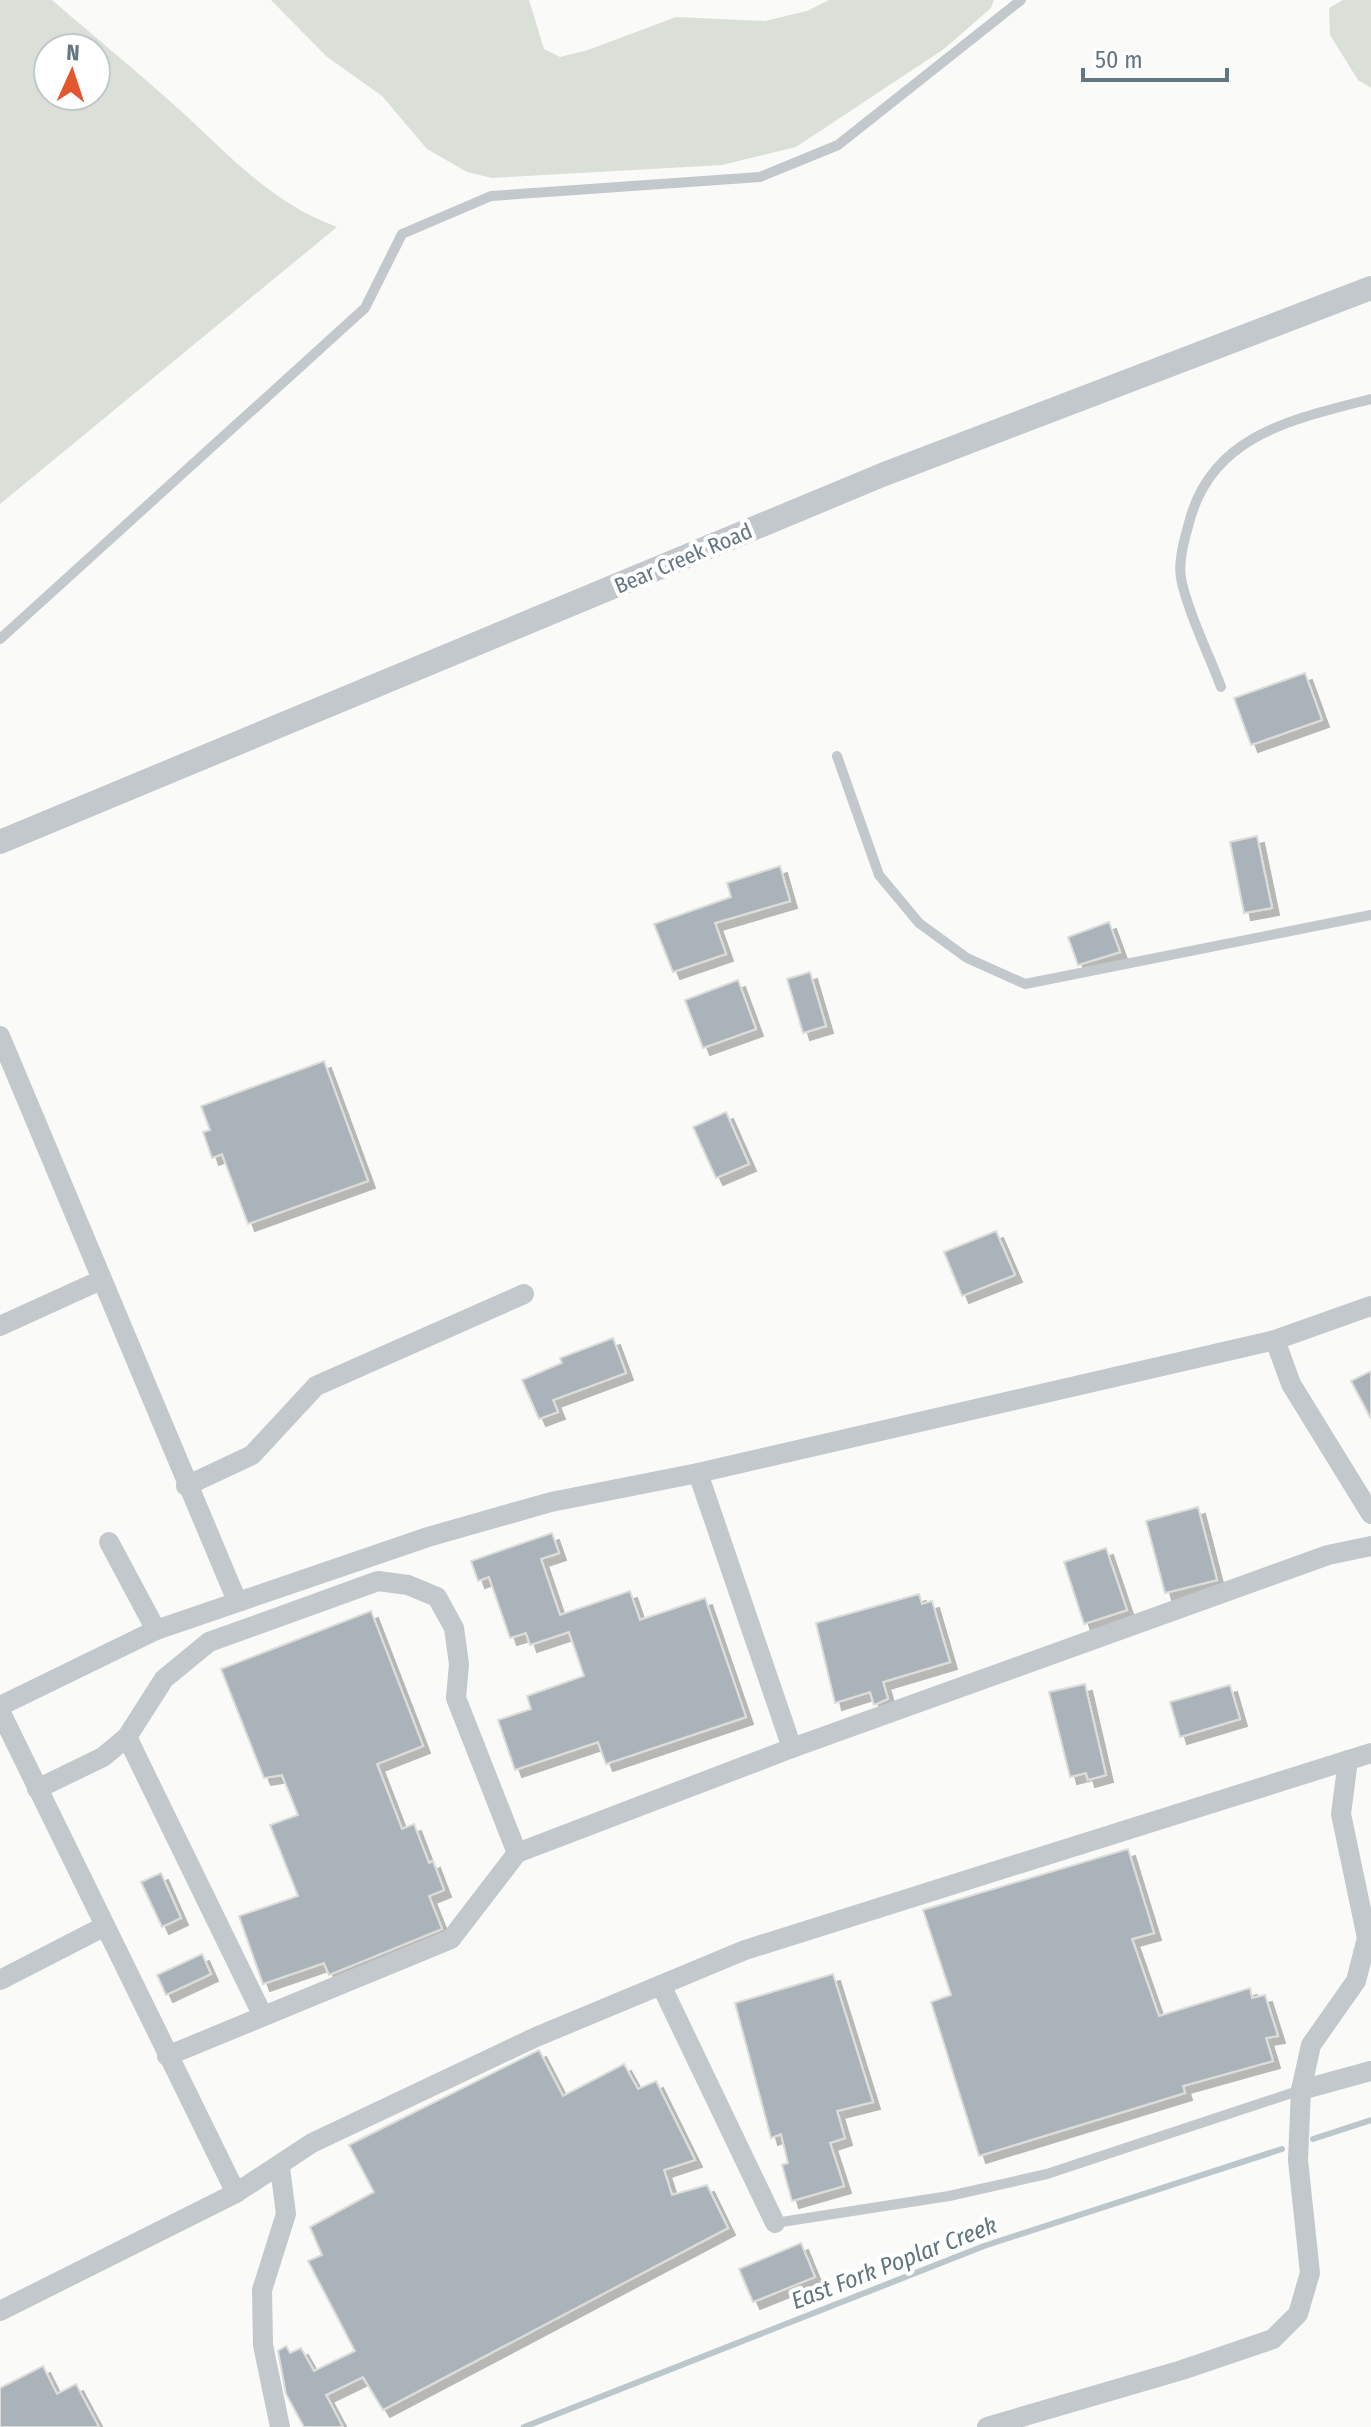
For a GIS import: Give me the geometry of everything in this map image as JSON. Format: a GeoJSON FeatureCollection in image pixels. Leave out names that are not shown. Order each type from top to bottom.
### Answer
{"type":"FeatureCollection","features":[{"type":"Feature","properties":{"kind":"street","name":"Bear Creek Road"},"geometry":{"type":"LineString","coordinates":[[0,842],[882,475],[1371,288]]}},
{"type":"Feature","properties":{"kind":"street"},"geometry":{"type":"LineString","coordinates":[[0,1036],[186,1486],[237,1601]]}},
{"type":"Feature","properties":{"kind":"street"},"geometry":{"type":"LineString","coordinates":[[0,1326],[101,1280]]}},
{"type":"Feature","properties":{"kind":"street"},"geometry":{"type":"LineString","coordinates":[[186,1486],[252,1455],[316,1386],[524,1294]]}},
{"type":"Feature","properties":{"kind":"street"},"geometry":{"type":"LineString","coordinates":[[236,2193],[0,1708],[156,1630],[428,1537],[536,1507],[698,1473],[1275,1340],[1371,1306]]}},
{"type":"Feature","properties":{"kind":"street"},"geometry":{"type":"LineString","coordinates":[[1275,1340],[1291,1384],[1371,1514]]}},
{"type":"Feature","properties":{"kind":"street"},"geometry":{"type":"LineString","coordinates":[[698,1473],[792,1748]]}},
{"type":"Feature","properties":{"kind":"street"},"geometry":{"type":"LineString","coordinates":[[109,1542],[156,1630]]}},
{"type":"Feature","properties":{"kind":"street"},"geometry":{"type":"LineString","coordinates":[[167,2056],[262,2014],[451,1939],[517,1853],[792,1748],[1328,1555],[1371,1546]]}},
{"type":"Feature","properties":{"kind":"street"},"geometry":{"type":"LineString","coordinates":[[37,1789],[103,1757],[127,1737],[164,1679],[209,1642],[378,1581],[408,1585],[437,1597],[454,1628],[459,1664],[456,1698],[517,1853]]}},
{"type":"Feature","properties":{"kind":"street"},"geometry":{"type":"LineString","coordinates":[[127,1737],[262,2014]]}},
{"type":"Feature","properties":{"kind":"street"},"geometry":{"type":"LineString","coordinates":[[0,2311],[236,2193],[280,2168],[312,2143],[536,2037],[745,1950],[1371,1753]]}},
{"type":"Feature","properties":{"kind":"street"},"geometry":{"type":"LineString","coordinates":[[987,2427],[1182,2370],[1273,2339],[1298,2314],[1310,2273],[1298,2160],[1301,2090],[1311,2045],[1356,1981],[1367,1938],[1341,1814],[1348,1760]]}},
{"type":"Feature","properties":{"kind":"street"},"geometry":{"type":"LineString","coordinates":[[0,1980],[105,1926]]}},
{"type":"Feature","properties":{"kind":"street"},"geometry":{"type":"LineString","coordinates":[[661,1985],[775,2223]]}},
{"type":"Feature","properties":{"kind":"street"},"geometry":{"type":"LineString","coordinates":[[1301,2090],[1371,2071]]}},
{"type":"Feature","properties":{"kind":"street"},"geometry":{"type":"LineString","coordinates":[[280,2168],[286,2214],[262,2290],[263,2345],[280,2427]]}},
{"type":"Feature","properties":{"kind":"lane"},"geometry":{"type":"LineString","coordinates":[[0,639],[365,308],[402,234],[491,196],[760,177],[838,145],[1021,0]]}},
{"type":"Feature","properties":{"kind":"lane"},"geometry":{"type":"LineString","coordinates":[[1221,687],[1181,581],[1185,536],[1196,495],[1225,458],[1243,443],[1291,422],[1371,400]]}},
{"type":"Feature","properties":{"kind":"lane"},"geometry":{"type":"LineString","coordinates":[[837,756],[879,875],[931,932],[967,958],[1025,984],[1371,915]]}},
{"type":"Feature","properties":{"kind":"lane"},"geometry":{"type":"LineString","coordinates":[[775,2223],[911,2202],[1047,2174],[1301,2090]]}},
{"type":"Feature","properties":{"kind":"shaded area"},"geometry":{"type":"Polygon","coordinates":[[[0,0],[52,0],[89,32],[32,32],[32,112],[112,112],[112,52],[254,178],[293,206],[337,227],[0,504],[0,0]]]}},
{"type":"Feature","properties":{"kind":"shaded area"},"geometry":{"type":"Polygon","coordinates":[[[271,0],[529,0],[544,49],[560,57],[588,50],[676,17],[765,21],[807,11],[829,0],[994,0],[991,8],[944,49],[796,147],[722,165],[492,178],[467,172],[427,149],[382,96],[326,56],[271,0]]]}},
{"type":"Feature","properties":{"kind":"shaded area"},"geometry":{"type":"Polygon","coordinates":[[[1343,0],[1371,0],[1371,88],[1358,80],[1330,35],[1329,8],[1343,0]]]}},
{"type":"Feature","properties":{"kind":"building"},"geometry":{"type":"Polygon","coordinates":[[[1305,673],[1322,720],[1251,745],[1234,698],[1305,673]]]}},
{"type":"Feature","properties":{"kind":"building"},"geometry":{"type":"Polygon","coordinates":[[[1257,836],[1272,908],[1244,913],[1230,842],[1257,836]]]}},
{"type":"Feature","properties":{"kind":"building"},"geometry":{"type":"Polygon","coordinates":[[[780,866],[790,901],[715,923],[726,954],[673,972],[654,924],[731,897],[727,883],[780,866]]]}},
{"type":"Feature","properties":{"kind":"building"},"geometry":{"type":"Polygon","coordinates":[[[1109,922],[1120,952],[1078,965],[1068,937],[1109,922]]]}},
{"type":"Feature","properties":{"kind":"building"},"geometry":{"type":"Polygon","coordinates":[[[810,972],[826,1026],[803,1033],[787,979],[810,972]]]}},
{"type":"Feature","properties":{"kind":"building"},"geometry":{"type":"Polygon","coordinates":[[[738,980],[756,1029],[703,1048],[685,1000],[738,980]]]}},
{"type":"Feature","properties":{"kind":"building"},"geometry":{"type":"Polygon","coordinates":[[[324,1061],[368,1181],[248,1224],[222,1154],[212,1158],[203,1132],[210,1130],[201,1106],[324,1061]]]}},
{"type":"Feature","properties":{"kind":"building"},"geometry":{"type":"Polygon","coordinates":[[[726,1112],[749,1164],[716,1178],[693,1127],[726,1112]]]}},
{"type":"Feature","properties":{"kind":"building"},"geometry":{"type":"Polygon","coordinates":[[[996,1231],[1015,1275],[962,1296],[944,1252],[996,1231]]]}},
{"type":"Feature","properties":{"kind":"building"},"geometry":{"type":"Polygon","coordinates":[[[613,1338],[626,1373],[553,1400],[558,1412],[539,1419],[522,1380],[562,1363],[560,1358],[613,1338]]]}},
{"type":"Feature","properties":{"kind":"building"},"geometry":{"type":"Polygon","coordinates":[[[1371,1371],[1371,1419],[1351,1381],[1371,1371]]]}},
{"type":"Feature","properties":{"kind":"building"},"geometry":{"type":"Polygon","coordinates":[[[1198,1507],[1217,1580],[1165,1593],[1146,1521],[1198,1507]]]}},
{"type":"Feature","properties":{"kind":"building"},"geometry":{"type":"Polygon","coordinates":[[[552,1533],[559,1553],[541,1559],[560,1615],[630,1591],[640,1620],[705,1598],[746,1717],[606,1764],[598,1742],[515,1770],[498,1720],[531,1709],[527,1696],[584,1676],[569,1632],[530,1645],[526,1633],[510,1638],[489,1577],[478,1581],[471,1561],[552,1533]]]}},
{"type":"Feature","properties":{"kind":"building"},"geometry":{"type":"Polygon","coordinates":[[[1106,1548],[1127,1610],[1084,1624],[1064,1562],[1106,1548]]]}},
{"type":"Feature","properties":{"kind":"building"},"geometry":{"type":"Polygon","coordinates":[[[919,1594],[922,1604],[932,1601],[950,1662],[883,1682],[888,1699],[874,1705],[870,1692],[835,1703],[816,1623],[919,1594]]]}},
{"type":"Feature","properties":{"kind":"building"},"geometry":{"type":"Polygon","coordinates":[[[371,1611],[423,1746],[377,1764],[402,1829],[414,1824],[429,1863],[433,1861],[444,1890],[429,1896],[442,1929],[329,1975],[324,1963],[263,1984],[239,1916],[298,1896],[270,1825],[298,1815],[282,1775],[264,1778],[221,1669],[371,1611]]]}},
{"type":"Feature","properties":{"kind":"building"},"geometry":{"type":"Polygon","coordinates":[[[1085,1684],[1106,1775],[1088,1780],[1086,1773],[1070,1777],[1049,1692],[1085,1684]]]}},
{"type":"Feature","properties":{"kind":"building"},"geometry":{"type":"Polygon","coordinates":[[[1230,1685],[1240,1719],[1180,1737],[1170,1702],[1230,1685]]]}},
{"type":"Feature","properties":{"kind":"building"},"geometry":{"type":"Polygon","coordinates":[[[1128,1849],[1154,1933],[1132,1939],[1159,2016],[1250,1988],[1252,1998],[1265,1995],[1278,2036],[1266,2038],[1273,2061],[1183,2086],[1185,2093],[979,2156],[931,2002],[951,1995],[923,1910],[1128,1849]]]}},
{"type":"Feature","properties":{"kind":"building"},"geometry":{"type":"Polygon","coordinates":[[[161,1873],[181,1918],[162,1927],[141,1882],[161,1873]]]}},
{"type":"Feature","properties":{"kind":"building"},"geometry":{"type":"Polygon","coordinates":[[[202,1954],[211,1974],[166,1995],[157,1975],[202,1954]]]}},
{"type":"Feature","properties":{"kind":"building"},"geometry":{"type":"Polygon","coordinates":[[[833,1974],[873,2102],[837,2111],[845,2138],[830,2143],[844,2186],[792,2201],[782,2165],[788,2163],[781,2134],[771,2138],[735,2003],[833,1974]]]}},
{"type":"Feature","properties":{"kind":"building"},"geometry":{"type":"Polygon","coordinates":[[[539,2050],[563,2096],[624,2064],[638,2089],[656,2081],[695,2160],[664,2170],[672,2195],[707,2185],[728,2228],[383,2410],[363,2377],[326,2395],[343,2427],[304,2427],[286,2394],[278,2351],[286,2346],[290,2353],[301,2348],[314,2371],[355,2351],[308,2261],[322,2255],[310,2227],[374,2192],[349,2145],[539,2050]]]}},
{"type":"Feature","properties":{"kind":"building"},"geometry":{"type":"Polygon","coordinates":[[[801,2243],[815,2277],[753,2302],[739,2269],[801,2243]]]}},
{"type":"Feature","properties":{"kind":"building"},"geometry":{"type":"Polygon","coordinates":[[[43,2366],[57,2394],[76,2384],[99,2427],[0,2427],[0,2388],[43,2366]]]}},
{"type":"Feature","properties":{"kind":"waterway","name":"East Fork Poplar Creek"},"geometry":{"type":"LineString","coordinates":[[1313,2139],[1371,2120]]}},
{"type":"Feature","properties":{"kind":"waterway","name":"East Fork Poplar Creek"},"geometry":{"type":"LineString","coordinates":[[524,2427],[984,2246],[1282,2149]]}}]}
